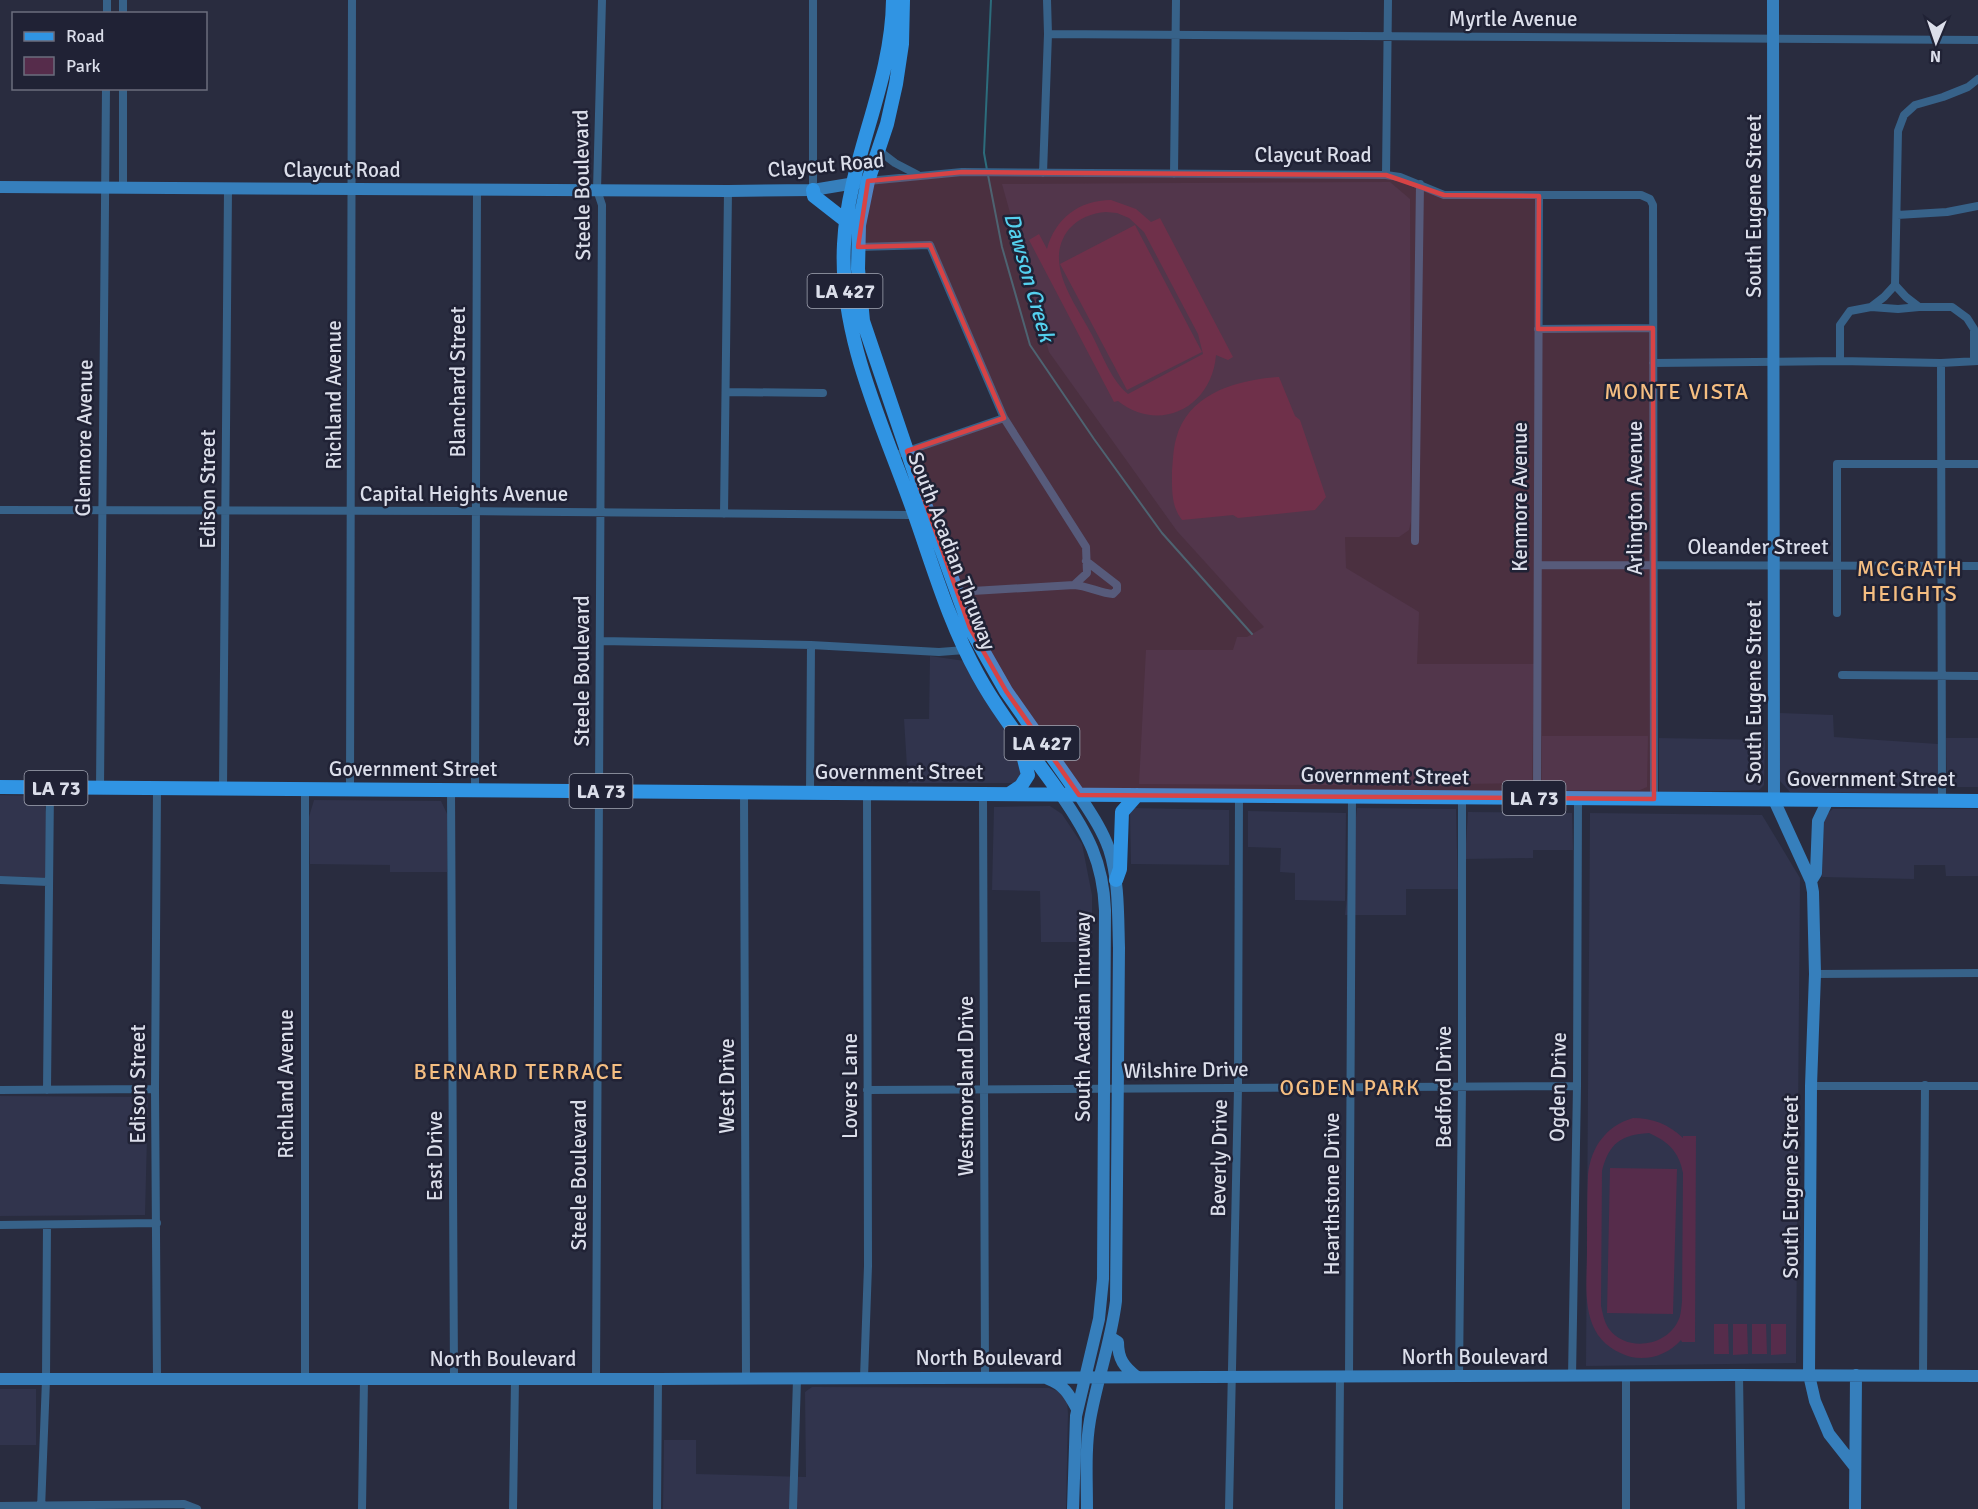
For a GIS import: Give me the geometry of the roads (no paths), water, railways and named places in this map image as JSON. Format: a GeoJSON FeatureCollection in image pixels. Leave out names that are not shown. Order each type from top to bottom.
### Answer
{"type":"FeatureCollection","features":[{"type":"Feature","properties":{"kind":"main road","name":"South Acadian Thruway"},"geometry":{"type":"LineString","coordinates":[[892,0],[890,43],[884,72],[853,184],[846,221],[843,264],[848,317],[856,349],[893,456],[919,508],[970,628],[995,674],[1079,795]]}},
{"type":"Feature","properties":{"kind":"main road","name":"South Acadian Thruway"},"geometry":{"type":"LineString","coordinates":[[903,0],[900,65],[888,124],[862,202],[858,247],[859,289],[863,321],[908,451],[919,508],[944,599],[965,650],[982,683],[1061,795]]}},
{"type":"Feature","properties":{"kind":"main road"},"geometry":{"type":"LineString","coordinates":[[813,190],[814,196],[846,221]]}},
{"type":"Feature","properties":{"kind":"main road"},"geometry":{"type":"LineString","coordinates":[[1009,794],[1021,786],[1028,774],[1017,733]]}},
{"type":"Feature","properties":{"kind":"main road","name":"Government Street"},"geometry":{"type":"LineString","coordinates":[[0,787],[1978,801]]}},
{"type":"Feature","properties":{"kind":"main road"},"geometry":{"type":"LineString","coordinates":[[1116,880],[1120,869],[1122,812],[1137,795]]}},
{"type":"Feature","properties":{"kind":"street","name":"Richland Avenue"},"geometry":{"type":"LineString","coordinates":[[350,790],[352,0]]}},
{"type":"Feature","properties":{"kind":"street","name":"Steele Boulevard"},"geometry":{"type":"LineString","coordinates":[[596,1378],[602,206],[597,190],[602,0]]}},
{"type":"Feature","properties":{"kind":"street"},"geometry":{"type":"LineString","coordinates":[[813,0],[813,190]]}},
{"type":"Feature","properties":{"kind":"street"},"geometry":{"type":"LineString","coordinates":[[1043,173],[1047,0]]}},
{"type":"Feature","properties":{"kind":"street"},"geometry":{"type":"LineString","coordinates":[[1174,174],[1176,0]]}},
{"type":"Feature","properties":{"kind":"street"},"geometry":{"type":"LineString","coordinates":[[1386,175],[1388,0]]}},
{"type":"Feature","properties":{"kind":"street","name":"South Eugene Street"},"geometry":{"type":"LineString","coordinates":[[1773,0],[1774,800],[1811,881],[1815,974],[1810,1086],[1809,1375],[1815,1401],[1829,1434],[1855,1467]]}},
{"type":"Feature","properties":{"kind":"street","name":"Myrtle Avenue"},"geometry":{"type":"LineString","coordinates":[[1048,34],[1978,40]]}},
{"type":"Feature","properties":{"kind":"street"},"geometry":{"type":"LineString","coordinates":[[1871,307],[1895,285],[1898,131],[1904,115],[1915,105],[1968,87],[1978,79]]}},
{"type":"Feature","properties":{"kind":"street","name":"Glenmore Avenue"},"geometry":{"type":"LineString","coordinates":[[100,788],[106,90]]}},
{"type":"Feature","properties":{"kind":"street"},"geometry":{"type":"LineString","coordinates":[[123,90],[123,188]]}},
{"type":"Feature","properties":{"kind":"street"},"geometry":{"type":"LineString","coordinates":[[878,150],[895,163],[918,175]]}},
{"type":"Feature","properties":{"kind":"street","name":"Claycut Road"},"geometry":{"type":"LineString","coordinates":[[0,187],[813,190],[918,175],[1001,172],[1386,175],[1400,177],[1444,195],[1641,195],[1650,199]]}},
{"type":"Feature","properties":{"kind":"street"},"geometry":{"type":"LineString","coordinates":[[1415,542],[1420,184]]}},
{"type":"Feature","properties":{"kind":"street","name":"Edison Street"},"geometry":{"type":"LineString","coordinates":[[223,789],[228,189]]}},
{"type":"Feature","properties":{"kind":"street","name":"Blanchard Street"},"geometry":{"type":"LineString","coordinates":[[475,790],[477,190]]}},
{"type":"Feature","properties":{"kind":"street"},"geometry":{"type":"LineString","coordinates":[[724,514],[728,191]]}},
{"type":"Feature","properties":{"kind":"street","name":"Kenmore Avenue"},"geometry":{"type":"LineString","coordinates":[[1538,798],[1539,196]]}},
{"type":"Feature","properties":{"kind":"street","name":"Arlington Avenue"},"geometry":{"type":"LineString","coordinates":[[1650,199],[1653,205],[1654,799]]}},
{"type":"Feature","properties":{"kind":"street"},"geometry":{"type":"LineString","coordinates":[[1897,215],[1947,212],[1978,206]]}},
{"type":"Feature","properties":{"kind":"street"},"geometry":{"type":"LineString","coordinates":[[858,247],[930,245],[1004,418],[1086,547],[1087,573],[1074,585]]}},
{"type":"Feature","properties":{"kind":"street"},"geometry":{"type":"LineString","coordinates":[[1895,285],[1919,307]]}},
{"type":"Feature","properties":{"kind":"street"},"geometry":{"type":"LineString","coordinates":[[1653,363],[1976,361],[1974,329],[1967,318],[1952,307],[1898,309],[1871,307],[1850,312],[1840,324],[1840,361]]}},
{"type":"Feature","properties":{"kind":"street"},"geometry":{"type":"LineString","coordinates":[[1538,329],[1653,328]]}},
{"type":"Feature","properties":{"kind":"street"},"geometry":{"type":"LineString","coordinates":[[1941,363],[1942,801]]}},
{"type":"Feature","properties":{"kind":"street"},"geometry":{"type":"LineString","coordinates":[[726,392],[823,393]]}},
{"type":"Feature","properties":{"kind":"street"},"geometry":{"type":"LineString","coordinates":[[893,456],[1004,418]]}},
{"type":"Feature","properties":{"kind":"street"},"geometry":{"type":"LineString","coordinates":[[1836,613],[1837,464],[1978,464]]}},
{"type":"Feature","properties":{"kind":"street","name":"Capital Heights Avenue"},"geometry":{"type":"LineString","coordinates":[[0,510],[909,515],[919,508]]}},
{"type":"Feature","properties":{"kind":"street"},"geometry":{"type":"LineString","coordinates":[[956,592],[1074,585],[1087,586],[1113,594],[1117,590],[1117,585],[1086,561]]}},
{"type":"Feature","properties":{"kind":"street","name":"Oleander Street"},"geometry":{"type":"LineString","coordinates":[[1538,565],[1978,566]]}},
{"type":"Feature","properties":{"kind":"street"},"geometry":{"type":"LineString","coordinates":[[601,641],[811,645],[939,652],[965,650]]}},
{"type":"Feature","properties":{"kind":"street"},"geometry":{"type":"LineString","coordinates":[[810,793],[811,645]]}},
{"type":"Feature","properties":{"kind":"street"},"geometry":{"type":"LineString","coordinates":[[1842,675],[1978,676]]}},
{"type":"Feature","properties":{"kind":"street"},"geometry":{"type":"LineString","coordinates":[[47,1090],[50,788]]}},
{"type":"Feature","properties":{"kind":"street","name":"Edison Street"},"geometry":{"type":"LineString","coordinates":[[157,789],[155,1089],[157,1379]]}},
{"type":"Feature","properties":{"kind":"street","name":"Richland Avenue"},"geometry":{"type":"LineString","coordinates":[[305,789],[305,1379]]}},
{"type":"Feature","properties":{"kind":"street","name":"East Drive"},"geometry":{"type":"LineString","coordinates":[[452,790],[454,1378]]}},
{"type":"Feature","properties":{"kind":"street","name":"West Drive"},"geometry":{"type":"LineString","coordinates":[[744,792],[746,1379]]}},
{"type":"Feature","properties":{"kind":"street","name":"Lovers Lane"},"geometry":{"type":"LineString","coordinates":[[864,1378],[868,1266],[867,793]]}},
{"type":"Feature","properties":{"kind":"street","name":"Westmoreland Drive"},"geometry":{"type":"LineString","coordinates":[[983,794],[985,1377]]}},
{"type":"Feature","properties":{"kind":"street","name":"South Acadian Thruway"},"geometry":{"type":"LineString","coordinates":[[1061,795],[1092,844],[1102,881],[1105,910],[1103,1279],[1099,1319],[1077,1409],[1073,1509]]}},
{"type":"Feature","properties":{"kind":"street","name":"South Acadian Thruway"},"geometry":{"type":"LineString","coordinates":[[1079,795],[1106,840],[1116,880],[1119,948],[1116,1301],[1088,1434],[1087,1509]]}},
{"type":"Feature","properties":{"kind":"street","name":"Beverly Drive"},"geometry":{"type":"LineString","coordinates":[[1229,1509],[1234,1377],[1239,795]]}},
{"type":"Feature","properties":{"kind":"street","name":"Hearthstone Drive"},"geometry":{"type":"LineString","coordinates":[[1339,1509],[1350,1087],[1352,796]]}},
{"type":"Feature","properties":{"kind":"street","name":"Bedford Drive"},"geometry":{"type":"LineString","coordinates":[[1459,1377],[1462,798]]}},
{"type":"Feature","properties":{"kind":"street","name":"Ogden Drive"},"geometry":{"type":"LineString","coordinates":[[1572,1377],[1577,1086],[1578,798]]}},
{"type":"Feature","properties":{"kind":"street"},"geometry":{"type":"LineString","coordinates":[[1811,881],[1816,873],[1818,820],[1828,800]]}},
{"type":"Feature","properties":{"kind":"street"},"geometry":{"type":"LineString","coordinates":[[0,880],[48,882]]}},
{"type":"Feature","properties":{"kind":"street"},"geometry":{"type":"LineString","coordinates":[[1815,974],[1978,973]]}},
{"type":"Feature","properties":{"kind":"street"},"geometry":{"type":"LineString","coordinates":[[1923,1376],[1925,1085]]}},
{"type":"Feature","properties":{"kind":"street","name":"Wilshire Drive"},"geometry":{"type":"LineString","coordinates":[[867,1090],[1577,1086]]}},
{"type":"Feature","properties":{"kind":"street"},"geometry":{"type":"LineString","coordinates":[[1810,1086],[1978,1086]]}},
{"type":"Feature","properties":{"kind":"street"},"geometry":{"type":"LineString","coordinates":[[0,1090],[155,1089]]}},
{"type":"Feature","properties":{"kind":"street"},"geometry":{"type":"LineString","coordinates":[[0,1225],[157,1223]]}},
{"type":"Feature","properties":{"kind":"street"},"geometry":{"type":"LineString","coordinates":[[41,1508],[46,1380],[47,1224]]}},
{"type":"Feature","properties":{"kind":"street"},"geometry":{"type":"LineString","coordinates":[[1110,1338],[1118,1342],[1118,1354],[1122,1363],[1137,1377]]}},
{"type":"Feature","properties":{"kind":"street"},"geometry":{"type":"LineString","coordinates":[[1739,1375],[1741,1509]]}},
{"type":"Feature","properties":{"kind":"street"},"geometry":{"type":"LineString","coordinates":[[1855,1509],[1856,1375]]}},
{"type":"Feature","properties":{"kind":"street","name":"North Boulevard"},"geometry":{"type":"LineString","coordinates":[[0,1379],[1978,1376]]}},
{"type":"Feature","properties":{"kind":"street"},"geometry":{"type":"LineString","coordinates":[[1044,1377],[1059,1383],[1068,1391],[1077,1409]]}},
{"type":"Feature","properties":{"kind":"street"},"geometry":{"type":"LineString","coordinates":[[1626,1377],[1626,1509]]}},
{"type":"Feature","properties":{"kind":"street"},"geometry":{"type":"LineString","coordinates":[[793,1509],[797,1378]]}},
{"type":"Feature","properties":{"kind":"street"},"geometry":{"type":"LineString","coordinates":[[362,1509],[364,1379]]}},
{"type":"Feature","properties":{"kind":"street"},"geometry":{"type":"LineString","coordinates":[[513,1509],[515,1379]]}},
{"type":"Feature","properties":{"kind":"street"},"geometry":{"type":"LineString","coordinates":[[657,1509],[658,1379]]}},
{"type":"Feature","properties":{"kind":"street"},"geometry":{"type":"LineString","coordinates":[[0,1506],[41,1508],[184,1504],[197,1509]]}},
{"type":"Feature","properties":{"kind":"waterway","name":"Dawson Creek"},"geometry":{"type":"LineString","coordinates":[[987,170],[984,153],[991,0]]}},
{"type":"Feature","properties":{"kind":"waterway","name":"Dawson Creek"},"geometry":{"type":"LineString","coordinates":[[988,175],[1002,247],[1030,345],[1162,533],[1252,634]]}},
{"type":"Feature","properties":{"kind":"district","name":"MONTE VISTA"},"geometry":{"type":"Point","coordinates":[1677,391]}},
{"type":"Feature","properties":{"kind":"district","name":"MCGRATH HEIGHTS"},"geometry":{"type":"Point","coordinates":[1910,580]}},
{"type":"Feature","properties":{"kind":"district","name":"BERNARD TERRACE"},"geometry":{"type":"Point","coordinates":[519,1071]}},
{"type":"Feature","properties":{"kind":"district","name":"OGDEN PARK"},"geometry":{"type":"Point","coordinates":[1350,1087]}}]}
